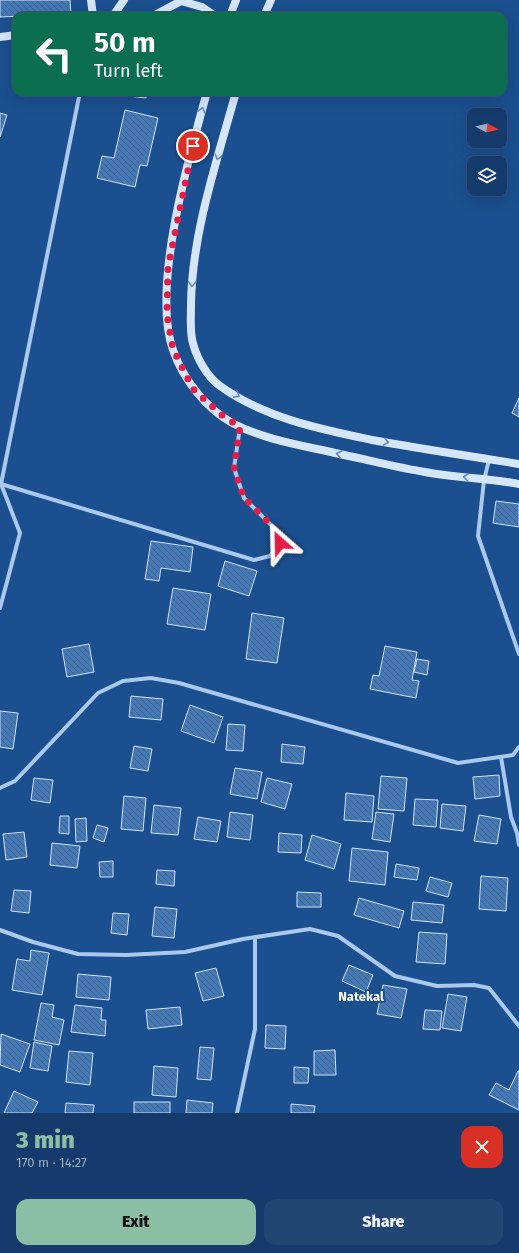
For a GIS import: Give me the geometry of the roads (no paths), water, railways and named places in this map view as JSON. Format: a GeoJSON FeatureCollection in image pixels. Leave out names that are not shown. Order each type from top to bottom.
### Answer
{"type":"FeatureCollection","features":[{"type":"Feature","properties":{"kind":"main road"},"geometry":{"type":"LineString","coordinates":[[91,0],[92,12]]}},
{"type":"Feature","properties":{"kind":"main road"},"geometry":{"type":"LineString","coordinates":[[116,12],[124,0]]}},
{"type":"Feature","properties":{"kind":"main road"},"geometry":{"type":"LineString","coordinates":[[232,12],[236,0]]}},
{"type":"Feature","properties":{"kind":"main road"},"geometry":{"type":"LineString","coordinates":[[266,12],[271,0]]}},
{"type":"Feature","properties":{"kind":"main road"},"geometry":{"type":"LineString","coordinates":[[161,12],[182,1],[202,7],[209,12]]}},
{"type":"Feature","properties":{"kind":"main road"},"geometry":{"type":"LineString","coordinates":[[0,37],[12,36]]}},
{"type":"Feature","properties":{"kind":"main road"},"geometry":{"type":"LineString","coordinates":[[206,96],[196,132],[168,267],[167,315],[173,349],[193,389],[222,415],[240,427],[261,437],[425,472],[519,484]]}},
{"type":"Feature","properties":{"kind":"main road"},"geometry":{"type":"LineString","coordinates":[[235,96],[211,182],[191,281],[192,340],[202,365],[219,386],[281,418],[324,430],[419,449],[519,464]]}},
{"type":"Feature","properties":{"kind":"street"},"geometry":{"type":"LineString","coordinates":[[0,608],[20,533],[1,484],[79,96]]}},
{"type":"Feature","properties":{"kind":"street"},"geometry":{"type":"LineString","coordinates":[[1,484],[254,560],[270,556],[280,543],[276,530],[244,498],[234,468],[240,427]]}},
{"type":"Feature","properties":{"kind":"street"},"geometry":{"type":"LineString","coordinates":[[489,459],[484,480],[478,536],[519,654]]}},
{"type":"Feature","properties":{"kind":"street"},"geometry":{"type":"LineString","coordinates":[[0,788],[15,782],[98,693],[123,681],[151,678],[179,683],[458,764],[513,755],[519,747]]}},
{"type":"Feature","properties":{"kind":"street"},"geometry":{"type":"LineString","coordinates":[[501,757],[511,817],[518,833],[519,845]]}},
{"type":"Feature","properties":{"kind":"street"},"geometry":{"type":"LineString","coordinates":[[0,930],[33,942],[78,954],[185,952],[255,937],[310,929],[338,936],[395,976],[437,986],[474,985],[489,988],[519,1026]]}},
{"type":"Feature","properties":{"kind":"street"},"geometry":{"type":"LineString","coordinates":[[237,1113],[255,1029],[255,937]]}},
{"type":"Feature","properties":{"kind":"district","name":"Natekal"},"geometry":{"type":"Point","coordinates":[361,996]}}]}
